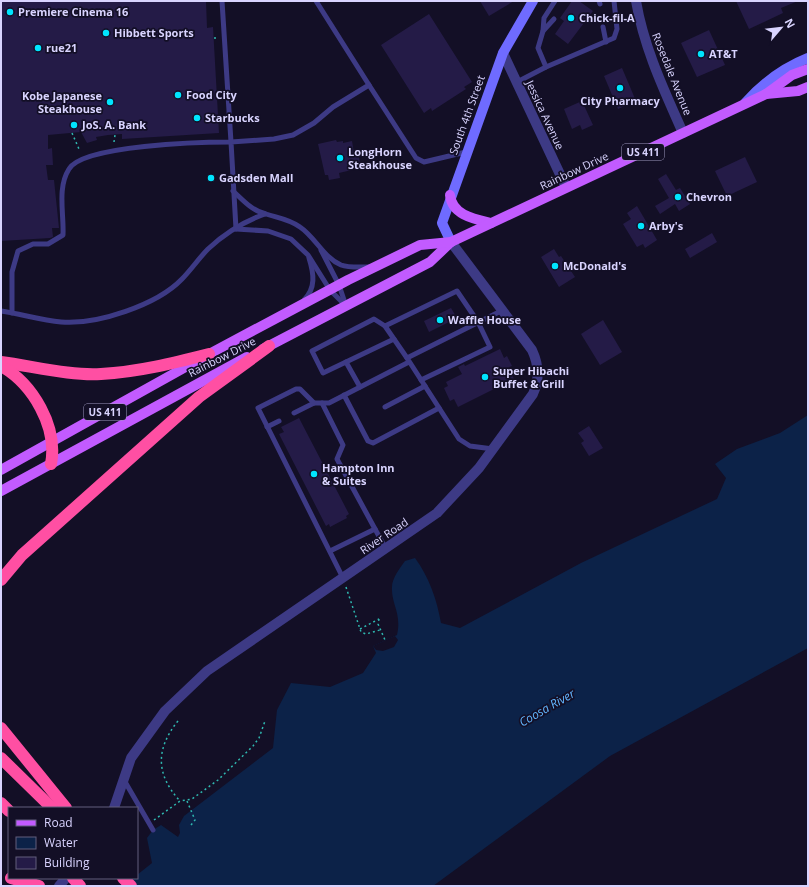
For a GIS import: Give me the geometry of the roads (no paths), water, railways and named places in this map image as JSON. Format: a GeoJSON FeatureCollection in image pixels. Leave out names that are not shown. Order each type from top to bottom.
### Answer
{"type":"FeatureCollection","features":[{"type":"Feature","properties":{"kind":"highway"},"geometry":{"type":"LineString","coordinates":[[1,580],[22,555],[199,397],[269,346]]}},
{"type":"Feature","properties":{"kind":"highway"},"geometry":{"type":"LineString","coordinates":[[1,362],[56,370],[100,374],[151,369],[209,354]]}},
{"type":"Feature","properties":{"kind":"highway"},"geometry":{"type":"LineString","coordinates":[[1,366],[14,375],[36,400],[45,417],[53,441],[51,464]]}},
{"type":"Feature","properties":{"kind":"highway"},"geometry":{"type":"LineString","coordinates":[[1,728],[65,807]]}},
{"type":"Feature","properties":{"kind":"highway"},"geometry":{"type":"LineString","coordinates":[[1,758],[51,807]]}},
{"type":"Feature","properties":{"kind":"highway"},"geometry":{"type":"LineString","coordinates":[[14,879],[39,886]]}},
{"type":"Feature","properties":{"kind":"main road","name":"US 411"},"geometry":{"type":"LineString","coordinates":[[745,103],[766,94],[792,75],[808,69]]}},
{"type":"Feature","properties":{"kind":"main road","name":"US 411"},"geometry":{"type":"LineString","coordinates":[[766,94],[806,91]]}},
{"type":"Feature","properties":{"kind":"main road","name":"Rainbow Drive"},"geometry":{"type":"LineString","coordinates":[[1,492],[220,371],[430,262],[451,242],[745,103]]}},
{"type":"Feature","properties":{"kind":"main road"},"geometry":{"type":"LineString","coordinates":[[450,195],[451,203],[459,212],[491,223]]}},
{"type":"Feature","properties":{"kind":"main road","name":"Rainbow Drive"},"geometry":{"type":"LineString","coordinates":[[1,470],[209,354],[376,266],[420,244],[451,242]]}},
{"type":"Feature","properties":{"kind":"street","name":"South 4th Street"},"geometry":{"type":"LineString","coordinates":[[451,242],[442,223],[450,195],[503,53],[533,1]]}},
{"type":"Feature","properties":{"kind":"street","name":"Rosedale Avenue"},"geometry":{"type":"LineString","coordinates":[[636,1],[639,19],[651,61],[683,133]]}},
{"type":"Feature","properties":{"kind":"street","name":"Jessica Avenue"},"geometry":{"type":"LineString","coordinates":[[503,53],[566,187]]}},
{"type":"Feature","properties":{"kind":"street","name":"Rainbow Drive"},"geometry":{"type":"LineString","coordinates":[[745,103],[761,86],[794,64],[808,58]]}},
{"type":"Feature","properties":{"kind":"street","name":"River Road"},"geometry":{"type":"LineString","coordinates":[[114,807],[131,758],[147,733],[165,711],[207,671],[438,513],[479,468],[529,400],[535,389],[538,376],[537,363],[532,350],[451,242]]}},
{"type":"Feature","properties":{"kind":"lane"},"geometry":{"type":"LineString","coordinates":[[222,1],[236,229]]}},
{"type":"Feature","properties":{"kind":"lane"},"geometry":{"type":"LineString","coordinates":[[316,1],[416,158],[424,162],[466,152]]}},
{"type":"Feature","properties":{"kind":"lane"},"geometry":{"type":"LineString","coordinates":[[546,67],[538,48],[543,31],[544,18],[555,1]]}},
{"type":"Feature","properties":{"kind":"lane"},"geometry":{"type":"LineString","coordinates":[[517,82],[546,67],[606,42],[617,35],[614,1]]}},
{"type":"Feature","properties":{"kind":"lane"},"geometry":{"type":"LineString","coordinates":[[543,31],[554,18]]}},
{"type":"Feature","properties":{"kind":"lane"},"geometry":{"type":"LineString","coordinates":[[603,27],[606,42]]}},
{"type":"Feature","properties":{"kind":"lane"},"geometry":{"type":"LineString","coordinates":[[12,313],[12,272],[18,251],[33,244],[48,244],[63,235],[62,183],[70,167],[89,156],[113,151],[202,142],[231,142],[274,139],[293,135],[314,123],[333,107],[369,85]]}},
{"type":"Feature","properties":{"kind":"lane"},"geometry":{"type":"LineString","coordinates":[[233,191],[249,206],[265,214],[283,218],[300,226],[311,236],[320,248],[341,265],[356,267],[376,266]]}},
{"type":"Feature","properties":{"kind":"lane"},"geometry":{"type":"LineString","coordinates":[[1,311],[62,322],[95,319],[144,306],[165,294],[181,280],[208,249],[246,221],[265,214]]}},
{"type":"Feature","properties":{"kind":"lane"},"geometry":{"type":"LineString","coordinates":[[236,229],[268,231],[284,235],[297,243],[335,288],[346,306]]}},
{"type":"Feature","properties":{"kind":"lane"},"geometry":{"type":"LineString","coordinates":[[320,248],[335,288],[346,306]]}},
{"type":"Feature","properties":{"kind":"lane"},"geometry":{"type":"LineString","coordinates":[[295,308],[311,291],[313,283],[313,272],[308,255]]}},
{"type":"Feature","properties":{"kind":"lane"},"geometry":{"type":"LineString","coordinates":[[385,326],[457,291],[478,322],[490,347],[421,380]]}},
{"type":"Feature","properties":{"kind":"lane"},"geometry":{"type":"LineString","coordinates":[[294,413],[314,403],[329,403],[478,322],[503,310]]}},
{"type":"Feature","properties":{"kind":"lane"},"geometry":{"type":"LineString","coordinates":[[394,339],[323,373],[312,351],[374,319],[385,326],[394,339],[408,360],[459,439],[470,446],[493,448]]}},
{"type":"Feature","properties":{"kind":"lane"},"geometry":{"type":"LineString","coordinates":[[346,362],[360,387]]}},
{"type":"Feature","properties":{"kind":"lane"},"geometry":{"type":"LineString","coordinates":[[385,407],[425,386]]}},
{"type":"Feature","properties":{"kind":"lane"},"geometry":{"type":"LineString","coordinates":[[314,403],[300,389],[296,389],[258,408],[343,578]]}},
{"type":"Feature","properties":{"kind":"lane"},"geometry":{"type":"LineString","coordinates":[[344,395],[368,442],[373,443],[439,408]]}},
{"type":"Feature","properties":{"kind":"lane"},"geometry":{"type":"LineString","coordinates":[[322,403],[343,445],[337,459],[386,549]]}},
{"type":"Feature","properties":{"kind":"lane"},"geometry":{"type":"LineString","coordinates":[[267,427],[279,421]]}},
{"type":"Feature","properties":{"kind":"lane"},"geometry":{"type":"LineString","coordinates":[[330,551],[375,529]]}},
{"type":"Feature","properties":{"kind":"lane"},"geometry":{"type":"LineString","coordinates":[[124,780],[153,830]]}},
{"type":"Feature","properties":{"kind":"water","name":"Coosa River"},"geometry":{"type":"Polygon","coordinates":[[[808,415],[808,648],[610,756],[433,886],[124,886],[133,879],[138,879],[138,874],[152,863],[147,838],[153,830],[161,825],[178,837],[180,833],[179,825],[184,816],[273,748],[277,710],[291,683],[330,687],[363,673],[376,653],[373,646],[397,635],[398,621],[392,593],[392,584],[405,561],[415,558],[420,565],[435,597],[441,623],[460,628],[581,563],[717,499],[726,478],[715,464],[737,449],[780,433],[808,415]]]}},
{"type":"Feature","properties":{"kind":"place","name":"Premiere Cinema 16"},"geometry":{"type":"Point","coordinates":[10,12]}},
{"type":"Feature","properties":{"kind":"place","name":"Chick-fil-A"},"geometry":{"type":"Point","coordinates":[571,18]}},
{"type":"Feature","properties":{"kind":"place","name":"Hibbett Sports"},"geometry":{"type":"Point","coordinates":[106,33]}},
{"type":"Feature","properties":{"kind":"place","name":"rue21"},"geometry":{"type":"Point","coordinates":[38,48]}},
{"type":"Feature","properties":{"kind":"place","name":"AT&T"},"geometry":{"type":"Point","coordinates":[701,54]}},
{"type":"Feature","properties":{"kind":"place","name":"City Pharmacy"},"geometry":{"type":"Point","coordinates":[620,88]}},
{"type":"Feature","properties":{"kind":"place","name":"Food City"},"geometry":{"type":"Point","coordinates":[178,95]}},
{"type":"Feature","properties":{"kind":"place","name":"Kobe Japanese Steakhouse"},"geometry":{"type":"Point","coordinates":[110,102]}},
{"type":"Feature","properties":{"kind":"place","name":"Starbucks"},"geometry":{"type":"Point","coordinates":[197,118]}},
{"type":"Feature","properties":{"kind":"place","name":"JoS. A. Bank"},"geometry":{"type":"Point","coordinates":[74,125]}},
{"type":"Feature","properties":{"kind":"place","name":"LongHorn Steakhouse"},"geometry":{"type":"Point","coordinates":[340,158]}},
{"type":"Feature","properties":{"kind":"place","name":"Gadsden Mall"},"geometry":{"type":"Point","coordinates":[211,178]}},
{"type":"Feature","properties":{"kind":"place","name":"Chevron"},"geometry":{"type":"Point","coordinates":[678,197]}},
{"type":"Feature","properties":{"kind":"place","name":"Arby's"},"geometry":{"type":"Point","coordinates":[641,226]}},
{"type":"Feature","properties":{"kind":"place","name":"McDonald's"},"geometry":{"type":"Point","coordinates":[555,266]}},
{"type":"Feature","properties":{"kind":"place","name":"Waffle House"},"geometry":{"type":"Point","coordinates":[440,320]}},
{"type":"Feature","properties":{"kind":"place","name":"Super Hibachi Buffet & Grill"},"geometry":{"type":"Point","coordinates":[485,377]}},
{"type":"Feature","properties":{"kind":"place","name":"Hampton Inn & Suites"},"geometry":{"type":"Point","coordinates":[314,474]}}]}
